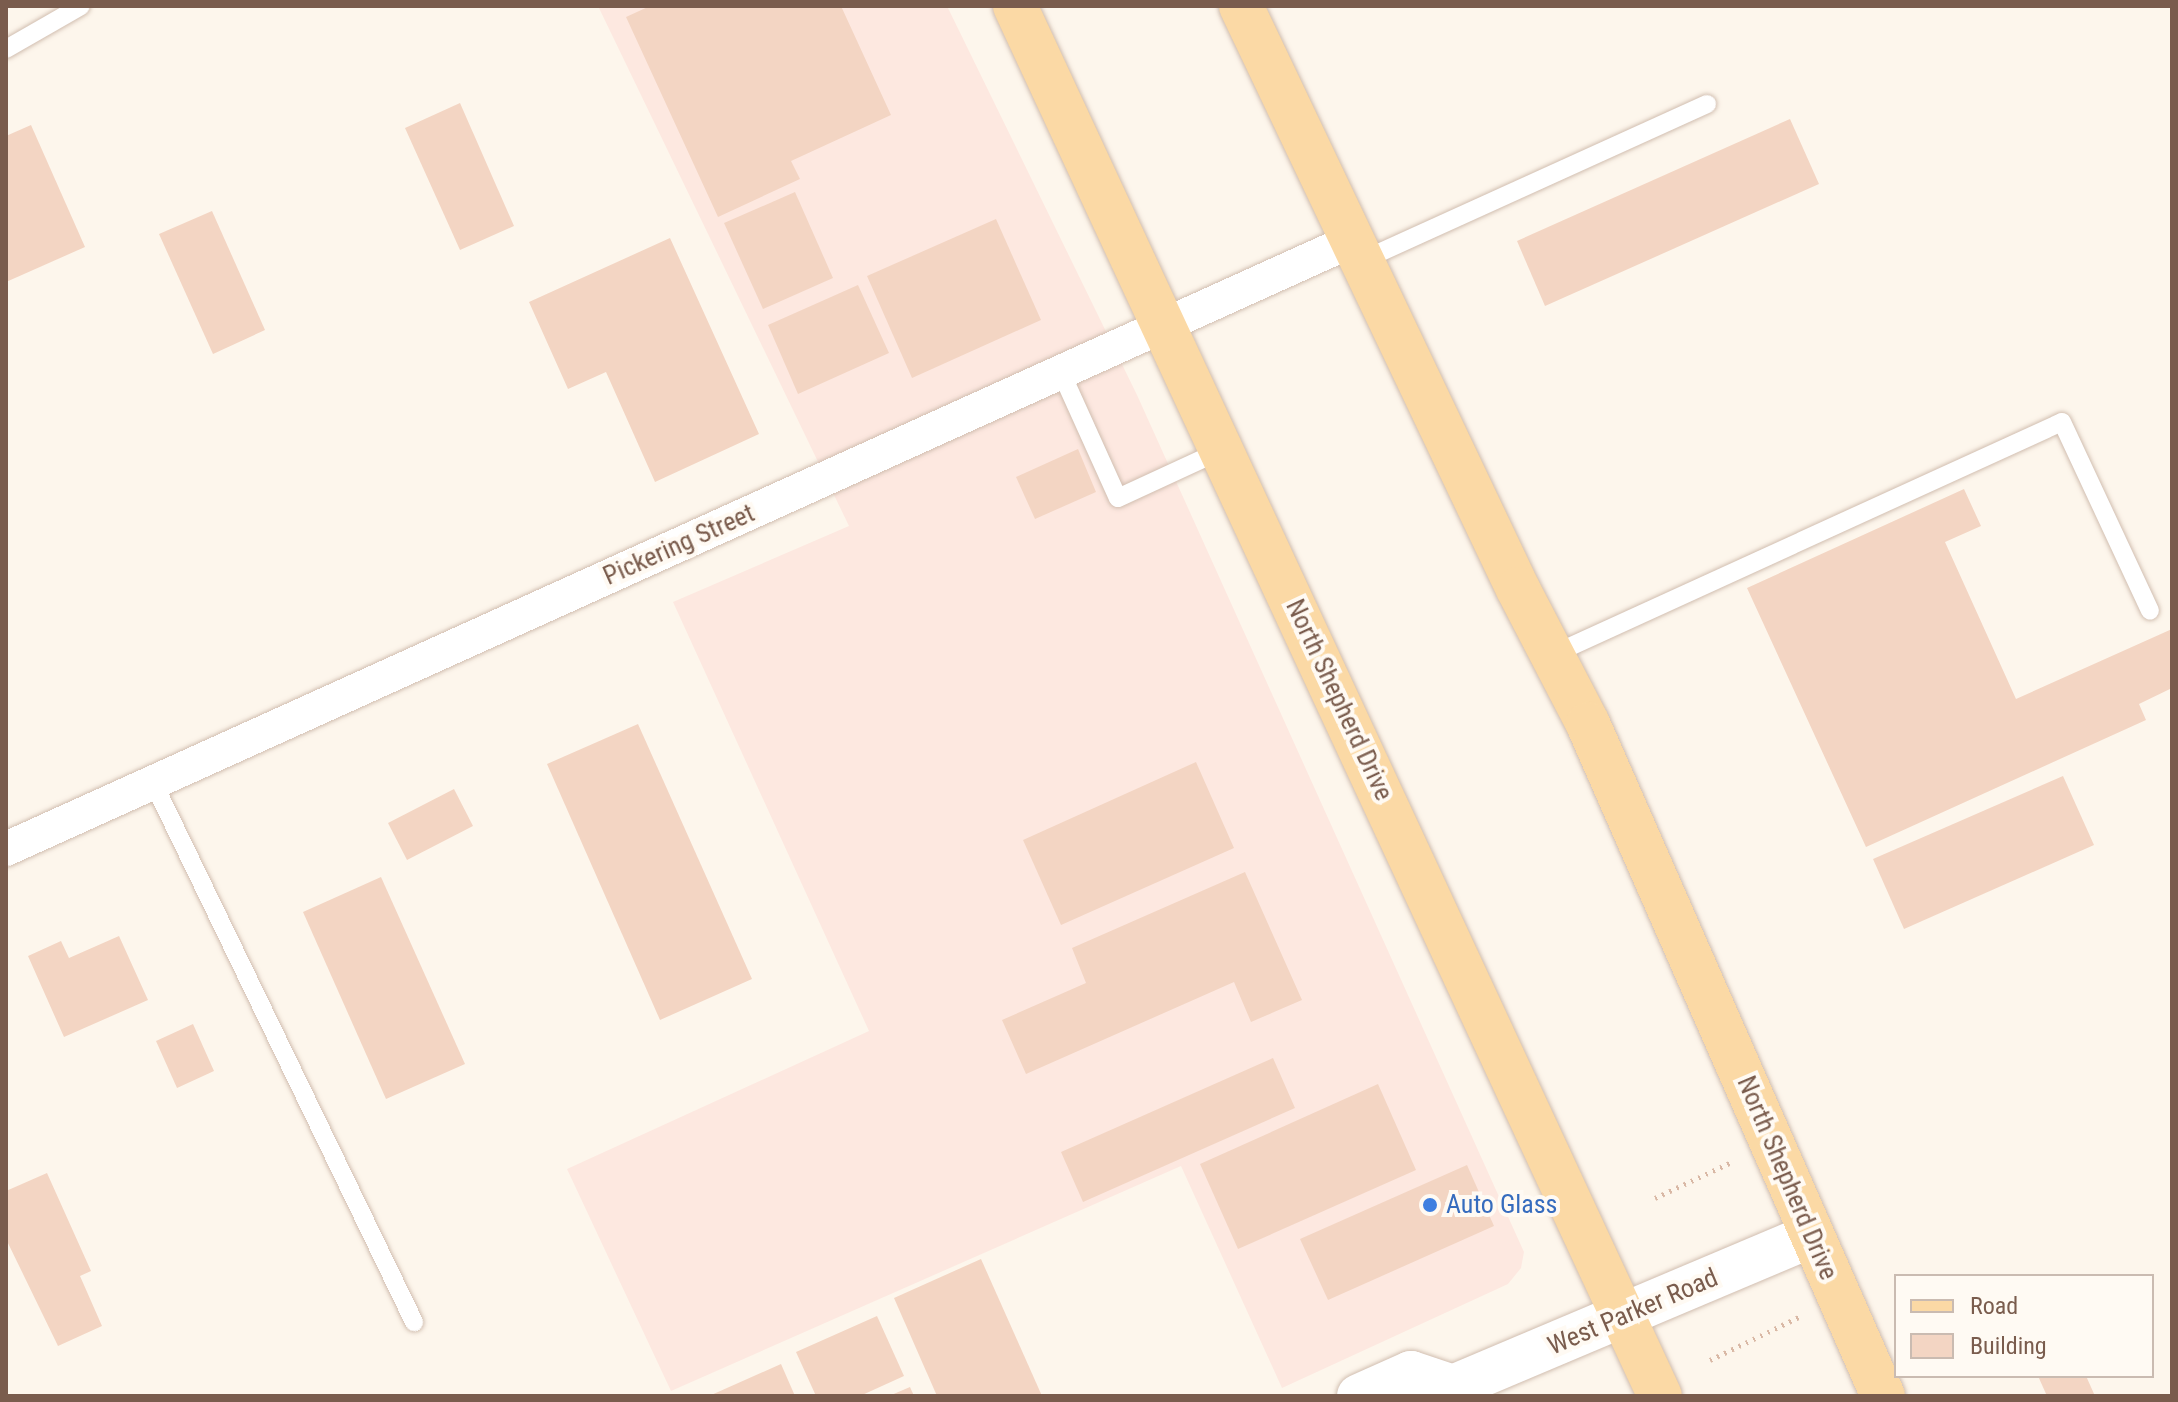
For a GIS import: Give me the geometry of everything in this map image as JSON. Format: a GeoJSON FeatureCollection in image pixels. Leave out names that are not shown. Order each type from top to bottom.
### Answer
{"type":"FeatureCollection","features":[{"type":"Feature","properties":{"kind":"main road","name":"North Shepherd Drive"},"geometry":{"type":"LineString","coordinates":[[1015,6],[1166,324],[1660,1396]]}},
{"type":"Feature","properties":{"kind":"main road","name":"North Shepherd Drive"},"geometry":{"type":"LineString","coordinates":[[1241,6],[1356,251],[1554,654],[1883,1396]]}},
{"type":"Feature","properties":{"kind":"main road","name":"West Parker Road"},"geometry":{"type":"LineString","coordinates":[[1359,1396],[1411,1373],[1451,1391],[1811,1236]]}},
{"type":"Feature","properties":{"kind":"street","name":"Pickering Street"},"geometry":{"type":"LineString","coordinates":[[6,849],[1166,324],[1356,251]]}},
{"type":"Feature","properties":{"kind":"lane"},"geometry":{"type":"LineString","coordinates":[[6,49],[81,6]]}},
{"type":"Feature","properties":{"kind":"lane"},"geometry":{"type":"LineString","coordinates":[[1356,251],[1707,104]]}},
{"type":"Feature","properties":{"kind":"lane"},"geometry":{"type":"LineString","coordinates":[[1061,372],[1118,498],[1224,449]]}},
{"type":"Feature","properties":{"kind":"lane"},"geometry":{"type":"LineString","coordinates":[[1554,654],[2062,422],[2150,611]]}},
{"type":"Feature","properties":{"kind":"lane"},"geometry":{"type":"LineString","coordinates":[[153,782],[414,1322]]}},
{"type":"Feature","properties":{"kind":"path"},"geometry":{"type":"LineString","coordinates":[[1655,1198],[1746,1155]]}},
{"type":"Feature","properties":{"kind":"path"},"geometry":{"type":"LineString","coordinates":[[1710,1360],[1801,1316]]}},
{"type":"Feature","properties":{"kind":"shaded area"},"geometry":{"type":"Polygon","coordinates":[[[598,6],[947,6],[1137,395],[1524,1252],[1521,1268],[1508,1284],[1282,1388],[1181,1166],[671,1391],[567,1169],[869,1031],[673,602],[849,526],[598,6]]]}},
{"type":"Feature","properties":{"kind":"building"},"geometry":{"type":"Polygon","coordinates":[[[650,6],[841,6],[891,115],[791,161],[800,179],[718,217],[626,17],[650,6]]]}},
{"type":"Feature","properties":{"kind":"building"},"geometry":{"type":"Polygon","coordinates":[[[460,103],[514,226],[460,250],[405,128],[460,103]]]}},
{"type":"Feature","properties":{"kind":"building"},"geometry":{"type":"Polygon","coordinates":[[[1790,119],[1819,184],[1545,306],[1517,241],[1790,119]]]}},
{"type":"Feature","properties":{"kind":"building"},"geometry":{"type":"Polygon","coordinates":[[[31,125],[85,247],[6,282],[6,136],[31,125]]]}},
{"type":"Feature","properties":{"kind":"building"},"geometry":{"type":"Polygon","coordinates":[[[795,192],[833,278],[763,309],[724,223],[795,192]]]}},
{"type":"Feature","properties":{"kind":"building"},"geometry":{"type":"Polygon","coordinates":[[[212,211],[265,330],[213,354],[159,234],[212,211]]]}},
{"type":"Feature","properties":{"kind":"building"},"geometry":{"type":"Polygon","coordinates":[[[996,219],[1041,320],[912,378],[867,276],[996,219]]]}},
{"type":"Feature","properties":{"kind":"building"},"geometry":{"type":"Polygon","coordinates":[[[670,238],[759,434],[655,482],[606,372],[568,389],[529,302],[670,238]]]}},
{"type":"Feature","properties":{"kind":"building"},"geometry":{"type":"Polygon","coordinates":[[[858,285],[889,353],[798,394],[768,325],[858,285]]]}},
{"type":"Feature","properties":{"kind":"building"},"geometry":{"type":"Polygon","coordinates":[[[1078,449],[1096,492],[1035,519],[1016,477],[1078,449]]]}},
{"type":"Feature","properties":{"kind":"building"},"geometry":{"type":"Polygon","coordinates":[[[1964,489],[1981,526],[1945,542],[2016,699],[2172,629],[2172,688],[2139,704],[2146,720],[1866,847],[1747,588],[1964,489]]]}},
{"type":"Feature","properties":{"kind":"building"},"geometry":{"type":"Polygon","coordinates":[[[638,724],[752,979],[660,1020],[547,764],[638,724]]]}},
{"type":"Feature","properties":{"kind":"building"},"geometry":{"type":"Polygon","coordinates":[[[1196,762],[1234,848],[1061,925],[1023,840],[1196,762]]]}},
{"type":"Feature","properties":{"kind":"building"},"geometry":{"type":"Polygon","coordinates":[[[2063,776],[2094,845],[1904,929],[1873,859],[2063,776]]]}},
{"type":"Feature","properties":{"kind":"building"},"geometry":{"type":"Polygon","coordinates":[[[454,789],[473,826],[407,860],[388,823],[454,789]]]}},
{"type":"Feature","properties":{"kind":"building"},"geometry":{"type":"Polygon","coordinates":[[[1245,872],[1302,1000],[1251,1022],[1234,982],[1026,1074],[1002,1020],[1086,983],[1072,948],[1245,872]]]}},
{"type":"Feature","properties":{"kind":"building"},"geometry":{"type":"Polygon","coordinates":[[[381,877],[465,1064],[386,1099],[303,912],[381,877]]]}},
{"type":"Feature","properties":{"kind":"building"},"geometry":{"type":"Polygon","coordinates":[[[119,936],[148,1000],[64,1037],[28,956],[61,941],[69,958],[119,936]]]}},
{"type":"Feature","properties":{"kind":"building"},"geometry":{"type":"Polygon","coordinates":[[[193,1024],[214,1071],[177,1088],[156,1041],[193,1024]]]}},
{"type":"Feature","properties":{"kind":"building"},"geometry":{"type":"Polygon","coordinates":[[[1273,1058],[1295,1108],[1083,1202],[1061,1152],[1273,1058]]]}},
{"type":"Feature","properties":{"kind":"building"},"geometry":{"type":"Polygon","coordinates":[[[1378,1084],[1416,1170],[1238,1249],[1200,1164],[1378,1084]]]}},
{"type":"Feature","properties":{"kind":"building"},"geometry":{"type":"Polygon","coordinates":[[[1467,1165],[1494,1226],[1328,1300],[1300,1239],[1467,1165]]]}},
{"type":"Feature","properties":{"kind":"building"},"geometry":{"type":"Polygon","coordinates":[[[47,1173],[91,1271],[80,1276],[102,1326],[58,1346],[6,1239],[6,1191],[47,1173]]]}},
{"type":"Feature","properties":{"kind":"building"},"geometry":{"type":"Polygon","coordinates":[[[981,1259],[1042,1396],[937,1396],[894,1298],[981,1259]]]}},
{"type":"Feature","properties":{"kind":"building"},"geometry":{"type":"Polygon","coordinates":[[[877,1316],[904,1376],[860,1396],[816,1396],[796,1352],[877,1316]]]}},
{"type":"Feature","properties":{"kind":"building"},"geometry":{"type":"Polygon","coordinates":[[[781,1364],[795,1396],[709,1396],[781,1364]]]}},
{"type":"Feature","properties":{"kind":"building"},"geometry":{"type":"Polygon","coordinates":[[[2039,1378],[2087,1378],[2095,1396],[2047,1396],[2039,1378]]]}},
{"type":"Feature","properties":{"kind":"building"},"geometry":{"type":"Polygon","coordinates":[[[910,1387],[914,1396],[889,1396],[910,1387]]]}},
{"type":"Feature","properties":{"kind":"place","name":"Auto Glass"},"geometry":{"type":"Point","coordinates":[1430,1205]}}]}
